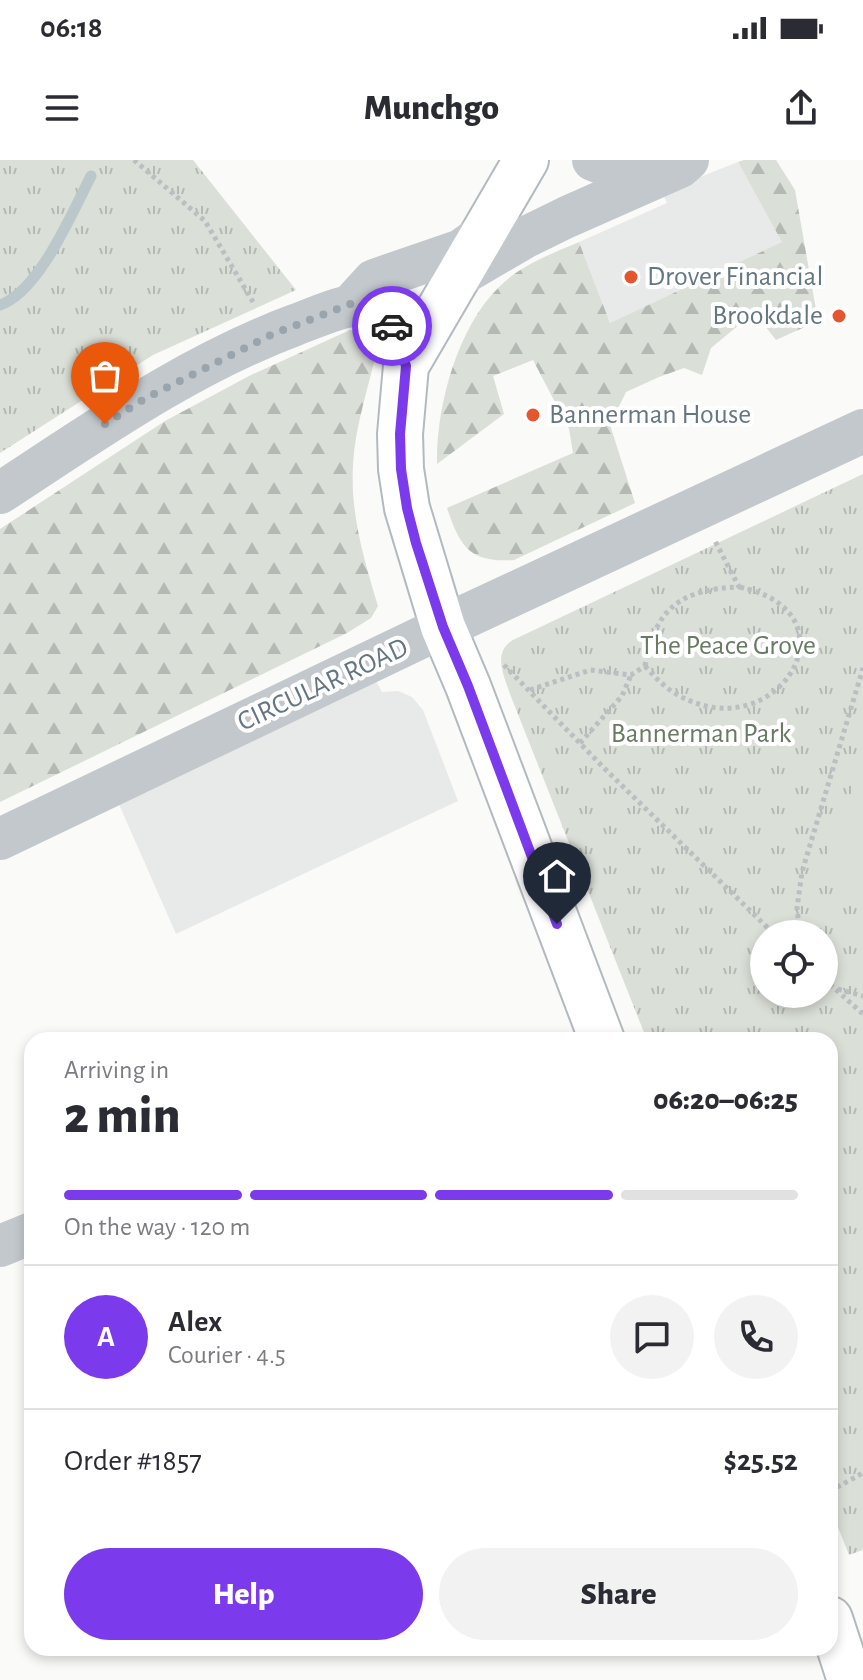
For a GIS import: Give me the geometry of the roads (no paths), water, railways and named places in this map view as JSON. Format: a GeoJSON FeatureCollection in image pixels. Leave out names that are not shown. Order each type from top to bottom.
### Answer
{"type":"FeatureCollection","features":[{"type":"Feature","properties":{"kind":"main road"},"geometry":{"type":"LineString","coordinates":[[526,160],[406,366],[400,434],[401,469],[407,508],[443,627],[599,1032]]}},
{"type":"Feature","properties":{"kind":"main road"},"geometry":{"type":"LineString","coordinates":[[838,1643],[850,1680]]}},
{"type":"Feature","properties":{"kind":"street"},"geometry":{"type":"LineString","coordinates":[[593,160],[616,167],[649,160]]}},
{"type":"Feature","properties":{"kind":"street"},"geometry":{"type":"LineString","coordinates":[[459,276],[524,238],[680,167],[688,160]]}},
{"type":"Feature","properties":{"kind":"street"},"geometry":{"type":"LineString","coordinates":[[353,303],[374,280],[461,250],[482,235]]}},
{"type":"Feature","properties":{"kind":"street"},"geometry":{"type":"LineString","coordinates":[[0,493],[146,398],[188,375],[273,334],[353,303],[377,304],[388,316],[406,366]]}},
{"type":"Feature","properties":{"kind":"street","name":"CIRCULAR ROAD"},"geometry":{"type":"LineString","coordinates":[[0,839],[863,431]]}},
{"type":"Feature","properties":{"kind":"street"},"geometry":{"type":"LineString","coordinates":[[0,1246],[24,1236]]}},
{"type":"Feature","properties":{"kind":"waterway"},"geometry":{"type":"LineString","coordinates":[[0,305],[28,285],[41,268],[91,176]]}},
{"type":"Feature","properties":{"kind":"place","name":"Drover Financial"},"geometry":{"type":"Point","coordinates":[631,277]}},
{"type":"Feature","properties":{"kind":"place","name":"Brookdale"},"geometry":{"type":"Point","coordinates":[839,316]}},
{"type":"Feature","properties":{"kind":"place","name":"Bannerman House"},"geometry":{"type":"Point","coordinates":[533,415]}},
{"type":"Feature","properties":{"kind":"park label","name":"The Peace Grove"},"geometry":{"type":"Point","coordinates":[728,646]}},
{"type":"Feature","properties":{"kind":"park label","name":"Bannerman Park"},"geometry":{"type":"Point","coordinates":[701,734]}}]}
